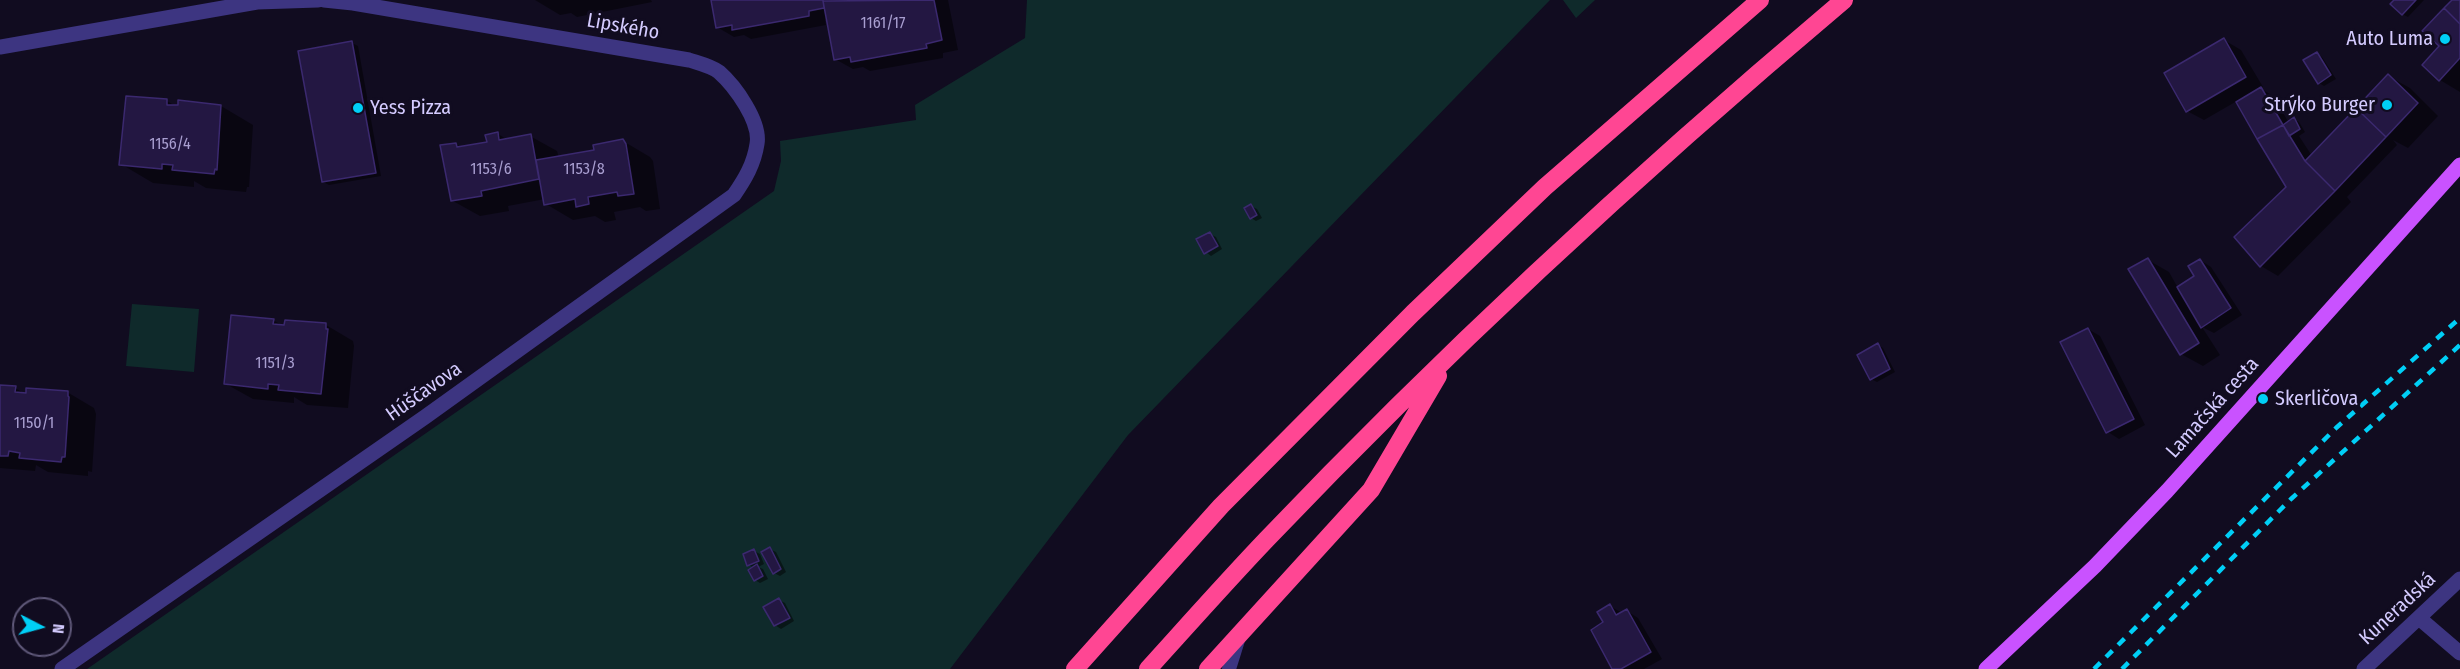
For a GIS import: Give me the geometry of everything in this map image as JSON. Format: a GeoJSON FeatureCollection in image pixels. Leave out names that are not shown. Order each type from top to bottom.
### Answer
{"type":"FeatureCollection","features":[{"type":"Feature","properties":{"kind":"highway"},"geometry":{"type":"LineString","coordinates":[[1075,669],[1221,506],[1413,313],[1545,187],[1760,0]]}},
{"type":"Feature","properties":{"kind":"highway"},"geometry":{"type":"LineString","coordinates":[[1148,669],[1266,540],[1451,353],[1718,106],[1844,0]]}},
{"type":"Feature","properties":{"kind":"highway"},"geometry":{"type":"LineString","coordinates":[[1208,669],[1371,490],[1451,353]]}},
{"type":"Feature","properties":{"kind":"main road","name":"Lamačská cesta"},"geometry":{"type":"LineString","coordinates":[[1986,669],[2095,566],[2167,491],[2460,165]]}},
{"type":"Feature","properties":{"kind":"street"},"geometry":{"type":"LineString","coordinates":[[0,47],[257,2],[318,0]]}},
{"type":"Feature","properties":{"kind":"street","name":"Lipského"},"geometry":{"type":"LineString","coordinates":[[324,0],[689,60],[717,71],[735,89],[750,113]]}},
{"type":"Feature","properties":{"kind":"street","name":"Húščavova"},"geometry":{"type":"LineString","coordinates":[[62,669],[425,417],[734,195],[748,174],[758,142],[750,113]]}},
{"type":"Feature","properties":{"kind":"street","name":"Kuneradská"},"geometry":{"type":"LineString","coordinates":[[2364,669],[2460,579]]}},
{"type":"Feature","properties":{"kind":"street"},"geometry":{"type":"LineString","coordinates":[[2419,618],[2460,653]]}},
{"type":"Feature","properties":{"kind":"lane"},"geometry":{"type":"LineString","coordinates":[[1229,669],[1241,631]]}},
{"type":"Feature","properties":{"kind":"green space"},"geometry":{"type":"Polygon","coordinates":[[[1027,0],[1550,0],[1128,435],[950,669],[87,669],[774,191],[781,161],[780,141],[916,120],[915,105],[1025,38],[1027,0]]]}},
{"type":"Feature","properties":{"kind":"green space"},"geometry":{"type":"Polygon","coordinates":[[[1563,0],[1595,0],[1576,18],[1563,0]]]}},
{"type":"Feature","properties":{"kind":"green space"},"geometry":{"type":"Polygon","coordinates":[[[132,304],[199,309],[194,372],[126,366],[132,304]]]}},
{"type":"Feature","properties":{"kind":"building"},"geometry":{"type":"Polygon","coordinates":[[[711,0],[823,0],[824,8],[809,11],[809,16],[732,30],[732,25],[716,28],[711,0]]]}},
{"type":"Feature","properties":{"kind":"building"},"geometry":{"type":"Polygon","coordinates":[[[934,0],[942,40],[926,44],[927,48],[851,62],[850,57],[834,60],[823,1],[934,0]]]}},
{"type":"Feature","properties":{"kind":"building"},"geometry":{"type":"Polygon","coordinates":[[[2394,0],[2416,0],[2402,15],[2390,4],[2394,0]]]}},
{"type":"Feature","properties":{"kind":"building"},"geometry":{"type":"Polygon","coordinates":[[[2452,0],[2460,0],[2460,24],[2444,8],[2452,0]]]}},
{"type":"Feature","properties":{"kind":"building","name":"Auto Luma"},"geometry":{"type":"Polygon","coordinates":[[[2444,8],[2460,24],[2460,58],[2439,81],[2422,65],[2439,46],[2422,31],[2444,8]]]}},
{"type":"Feature","properties":{"kind":"building"},"geometry":{"type":"Polygon","coordinates":[[[2224,38],[2246,77],[2186,112],[2164,73],[2224,38]]]}},
{"type":"Feature","properties":{"kind":"building"},"geometry":{"type":"Polygon","coordinates":[[[352,41],[376,173],[322,182],[298,51],[352,41]]]}},
{"type":"Feature","properties":{"kind":"building"},"geometry":{"type":"Polygon","coordinates":[[[2317,52],[2331,75],[2318,84],[2303,60],[2317,52]]]}},
{"type":"Feature","properties":{"kind":"building","name":"Strýko Burger"},"geometry":{"type":"Polygon","coordinates":[[[2388,74],[2418,103],[2386,137],[2356,108],[2388,74]]]}},
{"type":"Feature","properties":{"kind":"building"},"geometry":{"type":"Polygon","coordinates":[[[2261,87],[2283,125],[2257,139],[2236,102],[2261,87]]]}},
{"type":"Feature","properties":{"kind":"building"},"geometry":{"type":"Polygon","coordinates":[[[126,96],[167,99],[167,105],[178,105],[178,100],[221,105],[217,170],[215,169],[214,174],[172,170],[173,165],[162,164],[162,169],[119,165],[126,96]]]}},
{"type":"Feature","properties":{"kind":"building"},"geometry":{"type":"Polygon","coordinates":[[[2356,108],[2386,137],[2335,191],[2305,161],[2356,108]]]}},
{"type":"Feature","properties":{"kind":"building"},"geometry":{"type":"Polygon","coordinates":[[[2294,117],[2300,129],[2289,136],[2283,125],[2294,117]]]}},
{"type":"Feature","properties":{"kind":"building"},"geometry":{"type":"Polygon","coordinates":[[[2283,125],[2305,161],[2335,191],[2260,267],[2234,237],[2286,187],[2257,139],[2283,125]]]}},
{"type":"Feature","properties":{"kind":"building"},"geometry":{"type":"Polygon","coordinates":[[[498,132],[499,140],[531,134],[539,179],[481,191],[482,196],[451,201],[440,145],[456,143],[457,147],[487,142],[485,135],[498,132]]]}},
{"type":"Feature","properties":{"kind":"building"},"geometry":{"type":"Polygon","coordinates":[[[623,139],[626,144],[634,194],[618,196],[617,192],[588,197],[589,204],[576,207],[575,199],[544,205],[536,160],[594,150],[593,145],[623,139]]]}},
{"type":"Feature","properties":{"kind":"building"},"geometry":{"type":"Polygon","coordinates":[[[1251,204],[1257,215],[1250,219],[1244,208],[1251,204]]]}},
{"type":"Feature","properties":{"kind":"building"},"geometry":{"type":"Polygon","coordinates":[[[1210,232],[1218,246],[1204,254],[1196,239],[1210,232]]]}},
{"type":"Feature","properties":{"kind":"building"},"geometry":{"type":"Polygon","coordinates":[[[2148,258],[2199,343],[2180,355],[2128,269],[2148,258]]]}},
{"type":"Feature","properties":{"kind":"building"},"geometry":{"type":"Polygon","coordinates":[[[2200,259],[2231,308],[2201,328],[2177,287],[2194,276],[2188,266],[2200,259]]]}},
{"type":"Feature","properties":{"kind":"building"},"geometry":{"type":"Polygon","coordinates":[[[231,315],[274,319],[273,324],[284,325],[285,320],[326,323],[326,329],[328,329],[321,394],[278,390],[279,385],[268,384],[268,389],[224,384],[231,315]]]}},
{"type":"Feature","properties":{"kind":"building"},"geometry":{"type":"Polygon","coordinates":[[[2088,328],[2134,419],[2106,433],[2060,342],[2088,328]]]}},
{"type":"Feature","properties":{"kind":"building"},"geometry":{"type":"Polygon","coordinates":[[[1878,343],[1890,369],[1870,380],[1857,355],[1878,343]]]}},
{"type":"Feature","properties":{"kind":"building"},"geometry":{"type":"Polygon","coordinates":[[[0,385],[16,386],[15,392],[26,393],[26,388],[68,391],[65,457],[62,457],[61,462],[19,458],[20,453],[9,451],[8,456],[0,456],[0,385]]]}},
{"type":"Feature","properties":{"kind":"building"},"geometry":{"type":"Polygon","coordinates":[[[770,547],[781,569],[773,574],[761,552],[770,547]]]}},
{"type":"Feature","properties":{"kind":"building"},"geometry":{"type":"Polygon","coordinates":[[[754,549],[759,561],[747,566],[743,554],[754,549]]]}},
{"type":"Feature","properties":{"kind":"building"},"geometry":{"type":"Polygon","coordinates":[[[757,564],[763,576],[754,581],[748,570],[757,564]]]}},
{"type":"Feature","properties":{"kind":"building"},"geometry":{"type":"Polygon","coordinates":[[[779,598],[790,618],[774,626],[763,607],[779,598]]]}},
{"type":"Feature","properties":{"kind":"building"},"geometry":{"type":"Polygon","coordinates":[[[1610,604],[1616,615],[1627,609],[1651,652],[1621,669],[1612,669],[1591,630],[1603,622],[1597,612],[1610,604]]]}},
{"type":"Feature","properties":{"kind":"railway"},"geometry":{"type":"LineString","coordinates":[[2094,669],[2336,428],[2460,318]]}},
{"type":"Feature","properties":{"kind":"railway"},"geometry":{"type":"LineString","coordinates":[[2122,669],[2291,499],[2460,345]]}},
{"type":"Feature","properties":{"kind":"place","name":"Auto Luma"},"geometry":{"type":"Point","coordinates":[2445,39]}},
{"type":"Feature","properties":{"kind":"place","name":"Strýko Burger"},"geometry":{"type":"Point","coordinates":[2387,105]}},
{"type":"Feature","properties":{"kind":"place","name":"Yess Pizza"},"geometry":{"type":"Point","coordinates":[358,108]}},
{"type":"Feature","properties":{"kind":"place","name":"Skerličova"},"geometry":{"type":"Point","coordinates":[2263,399]}}]}
